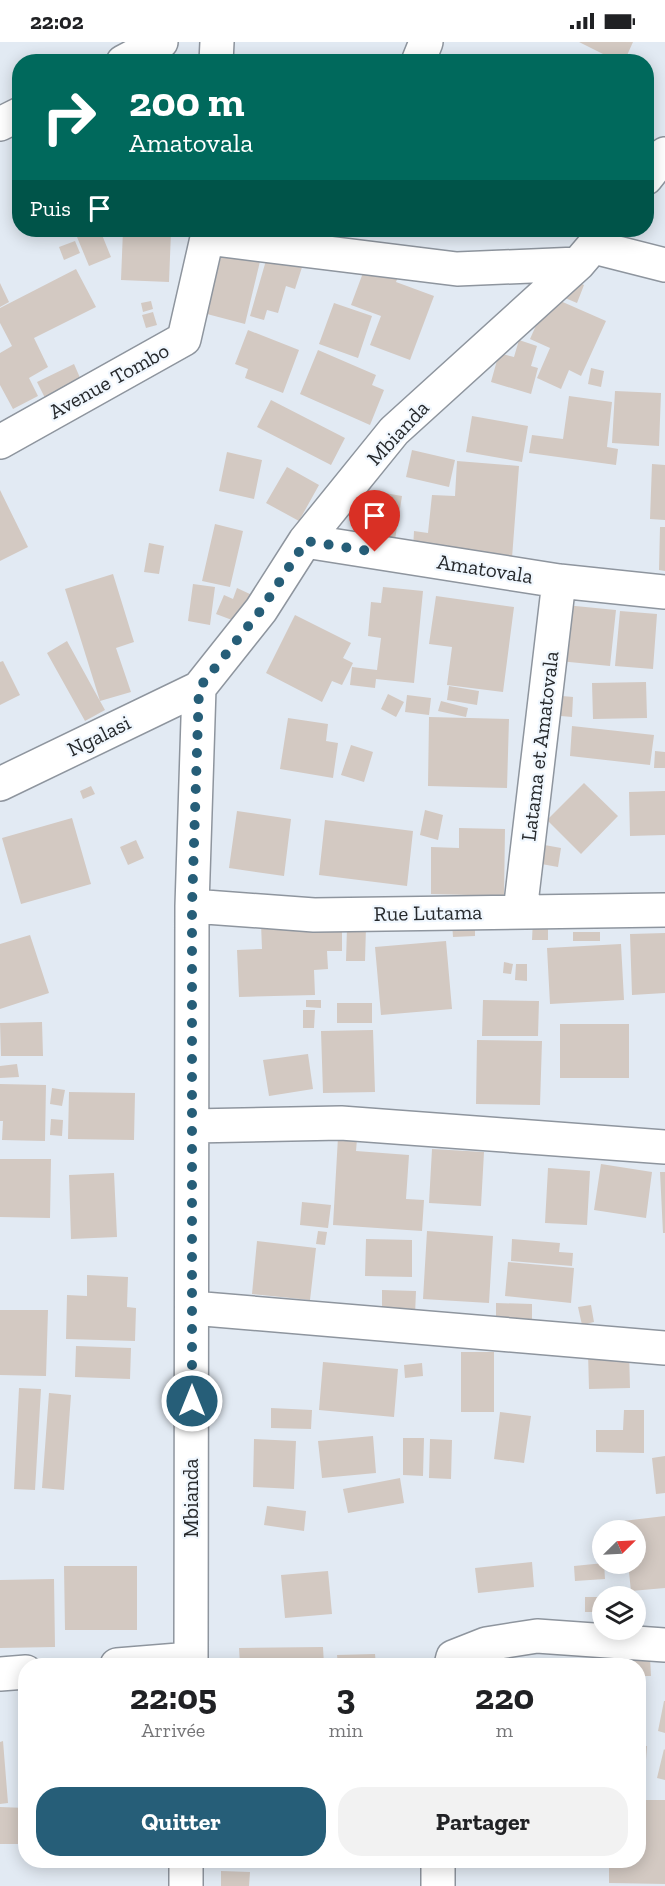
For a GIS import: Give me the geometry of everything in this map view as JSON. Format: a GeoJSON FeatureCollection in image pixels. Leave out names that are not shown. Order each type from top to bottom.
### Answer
{"type":"FeatureCollection","features":[{"type":"Feature","properties":{"kind":"street"},"geometry":{"type":"LineString","coordinates":[[138,54],[161,42]]}},
{"type":"Feature","properties":{"kind":"street"},"geometry":{"type":"LineString","coordinates":[[654,168],[665,154]]}},
{"type":"Feature","properties":{"kind":"street","name":"Avenue Tombo"},"geometry":{"type":"LineString","coordinates":[[0,442],[184,339],[206,237]]}},
{"type":"Feature","properties":{"kind":"street"},"geometry":{"type":"LineString","coordinates":[[255,237],[350,243],[457,269],[593,247],[665,265]]}},
{"type":"Feature","properties":{"kind":"street","name":"Mbianda"},"geometry":{"type":"LineString","coordinates":[[191,1658],[192,906],[199,688],[261,610],[306,541],[394,431],[593,247]]}},
{"type":"Feature","properties":{"kind":"street","name":"Amatovala"},"geometry":{"type":"LineString","coordinates":[[306,541],[559,581],[665,592]]}},
{"type":"Feature","properties":{"kind":"street","name":"Latama et Amatovala"},"geometry":{"type":"LineString","coordinates":[[520,912],[559,581]]}},
{"type":"Feature","properties":{"kind":"street","name":"Ngalasi"},"geometry":{"type":"LineString","coordinates":[[0,784],[199,688]]}},
{"type":"Feature","properties":{"kind":"street","name":"Rue Lutama"},"geometry":{"type":"LineString","coordinates":[[192,906],[314,915],[665,910]]}},
{"type":"Feature","properties":{"kind":"street"},"geometry":{"type":"LineString","coordinates":[[192,1126],[341,1123],[665,1147]]}},
{"type":"Feature","properties":{"kind":"street"},"geometry":{"type":"LineString","coordinates":[[192,1308],[665,1348]]}},
{"type":"Feature","properties":{"kind":"street"},"geometry":{"type":"LineString","coordinates":[[453,1658],[486,1644],[537,1636],[665,1645]]}},
{"type":"Feature","properties":{"kind":"street"},"geometry":{"type":"LineString","coordinates":[[0,1674],[18,1673]]}},
{"type":"Feature","properties":{"kind":"street"},"geometry":{"type":"LineString","coordinates":[[186,1868],[186,1886]]}},
{"type":"Feature","properties":{"kind":"street"},"geometry":{"type":"LineString","coordinates":[[438,1868],[438,1886]]}},
{"type":"Feature","properties":{"kind":"building"},"geometry":{"type":"Polygon","coordinates":[[[579,42],[633,42],[628,54],[603,54],[579,42]]]}},
{"type":"Feature","properties":{"kind":"building"},"geometry":{"type":"Polygon","coordinates":[[[77,237],[103,237],[111,257],[89,266],[77,237]]]}},
{"type":"Feature","properties":{"kind":"building"},"geometry":{"type":"Polygon","coordinates":[[[123,237],[171,237],[169,282],[121,280],[123,237]]]}},
{"type":"Feature","properties":{"kind":"building"},"geometry":{"type":"Polygon","coordinates":[[[75,241],[80,253],[64,260],[59,247],[75,241]]]}},
{"type":"Feature","properties":{"kind":"building"},"geometry":{"type":"Polygon","coordinates":[[[224,244],[262,253],[245,324],[207,314],[224,244]]]}},
{"type":"Feature","properties":{"kind":"building"},"geometry":{"type":"Polygon","coordinates":[[[269,250],[304,261],[295,289],[286,286],[278,313],[267,310],[264,320],[250,316],[269,250]]]}},
{"type":"Feature","properties":{"kind":"building"},"geometry":{"type":"Polygon","coordinates":[[[367,262],[399,274],[396,282],[434,296],[410,360],[370,345],[381,316],[351,305],[367,262]]]}},
{"type":"Feature","properties":{"kind":"building"},"geometry":{"type":"Polygon","coordinates":[[[76,269],[96,307],[34,338],[48,367],[29,378],[38,396],[13,409],[0,385],[0,353],[12,346],[0,323],[0,308],[76,269]]]}},
{"type":"Feature","properties":{"kind":"building"},"geometry":{"type":"Polygon","coordinates":[[[566,277],[584,285],[577,303],[558,295],[566,277]]]}},
{"type":"Feature","properties":{"kind":"building"},"geometry":{"type":"Polygon","coordinates":[[[0,283],[9,302],[0,307],[0,283]]]}},
{"type":"Feature","properties":{"kind":"building"},"geometry":{"type":"Polygon","coordinates":[[[549,296],[606,321],[581,376],[569,370],[561,389],[537,378],[550,348],[530,339],[549,296]]]}},
{"type":"Feature","properties":{"kind":"building"},"geometry":{"type":"Polygon","coordinates":[[[151,301],[153,309],[143,312],[141,303],[151,301]]]}},
{"type":"Feature","properties":{"kind":"building"},"geometry":{"type":"Polygon","coordinates":[[[334,303],[372,316],[358,358],[319,344],[334,303]]]}},
{"type":"Feature","properties":{"kind":"building"},"geometry":{"type":"Polygon","coordinates":[[[153,312],[157,325],[146,328],[142,315],[153,312]]]}},
{"type":"Feature","properties":{"kind":"building"},"geometry":{"type":"Polygon","coordinates":[[[248,330],[299,350],[283,393],[245,378],[248,369],[235,364],[248,330]]]}},
{"type":"Feature","properties":{"kind":"building"},"geometry":{"type":"Polygon","coordinates":[[[519,340],[537,346],[531,366],[538,368],[531,394],[491,382],[499,353],[514,357],[519,340]]]}},
{"type":"Feature","properties":{"kind":"building"},"geometry":{"type":"Polygon","coordinates":[[[318,350],[376,375],[372,385],[384,390],[370,425],[300,394],[318,350]]]}},
{"type":"Feature","properties":{"kind":"building"},"geometry":{"type":"Polygon","coordinates":[[[74,364],[81,380],[45,398],[37,382],[74,364]]]}},
{"type":"Feature","properties":{"kind":"building"},"geometry":{"type":"Polygon","coordinates":[[[591,368],[604,371],[601,387],[588,384],[591,368]]]}},
{"type":"Feature","properties":{"kind":"building"},"geometry":{"type":"Polygon","coordinates":[[[615,391],[661,393],[659,446],[612,443],[615,391]]]}},
{"type":"Feature","properties":{"kind":"building"},"geometry":{"type":"Polygon","coordinates":[[[569,396],[612,402],[607,447],[618,449],[616,465],[529,453],[532,435],[563,439],[569,396]]]}},
{"type":"Feature","properties":{"kind":"building"},"geometry":{"type":"Polygon","coordinates":[[[271,400],[345,438],[331,465],[257,427],[271,400]]]}},
{"type":"Feature","properties":{"kind":"building"},"geometry":{"type":"Polygon","coordinates":[[[472,416],[528,426],[522,462],[466,452],[472,416]]]}},
{"type":"Feature","properties":{"kind":"building"},"geometry":{"type":"Polygon","coordinates":[[[412,450],[455,460],[449,487],[406,477],[412,450]]]}},
{"type":"Feature","properties":{"kind":"building"},"geometry":{"type":"Polygon","coordinates":[[[227,452],[262,460],[254,499],[219,491],[227,452]]]}},
{"type":"Feature","properties":{"kind":"building"},"geometry":{"type":"Polygon","coordinates":[[[457,461],[519,466],[512,558],[413,549],[414,531],[428,533],[432,495],[455,496],[457,461]]]}},
{"type":"Feature","properties":{"kind":"building"},"geometry":{"type":"Polygon","coordinates":[[[652,464],[665,465],[665,520],[650,519],[652,464]]]}},
{"type":"Feature","properties":{"kind":"building"},"geometry":{"type":"Polygon","coordinates":[[[287,467],[319,485],[299,521],[266,503],[287,467]]]}},
{"type":"Feature","properties":{"kind":"building"},"geometry":{"type":"Polygon","coordinates":[[[0,490],[28,547],[0,561],[0,490]]]}},
{"type":"Feature","properties":{"kind":"building"},"geometry":{"type":"Polygon","coordinates":[[[373,491],[402,496],[394,546],[365,542],[373,491]]]}},
{"type":"Feature","properties":{"kind":"building"},"geometry":{"type":"Polygon","coordinates":[[[215,524],[243,531],[230,587],[202,581],[215,524]]]}},
{"type":"Feature","properties":{"kind":"building"},"geometry":{"type":"Polygon","coordinates":[[[660,527],[665,527],[665,571],[659,570],[660,527]]]}},
{"type":"Feature","properties":{"kind":"building"},"geometry":{"type":"Polygon","coordinates":[[[149,543],[164,546],[159,574],[144,572],[149,543]]]}},
{"type":"Feature","properties":{"kind":"building"},"geometry":{"type":"Polygon","coordinates":[[[113,574],[134,642],[116,648],[131,692],[100,701],[65,589],[113,574]]]}},
{"type":"Feature","properties":{"kind":"building"},"geometry":{"type":"Polygon","coordinates":[[[193,584],[215,587],[210,625],[188,621],[193,584]]]}},
{"type":"Feature","properties":{"kind":"building"},"geometry":{"type":"Polygon","coordinates":[[[383,587],[423,591],[414,683],[376,679],[375,688],[350,685],[352,667],[377,670],[381,638],[368,636],[371,602],[381,603],[383,587]]]}},
{"type":"Feature","properties":{"kind":"building"},"geometry":{"type":"Polygon","coordinates":[[[237,588],[252,595],[240,623],[216,614],[224,595],[233,599],[237,588]]]}},
{"type":"Feature","properties":{"kind":"building"},"geometry":{"type":"Polygon","coordinates":[[[436,596],[514,607],[503,692],[447,685],[452,647],[429,644],[436,596]]]}},
{"type":"Feature","properties":{"kind":"building"},"geometry":{"type":"Polygon","coordinates":[[[565,605],[616,610],[610,666],[559,661],[565,605]]]}},
{"type":"Feature","properties":{"kind":"building"},"geometry":{"type":"Polygon","coordinates":[[[620,611],[657,614],[653,669],[615,666],[620,611]]]}},
{"type":"Feature","properties":{"kind":"building"},"geometry":{"type":"Polygon","coordinates":[[[295,615],[351,643],[343,658],[353,663],[342,685],[332,681],[322,702],[266,673],[295,615]]]}},
{"type":"Feature","properties":{"kind":"building"},"geometry":{"type":"Polygon","coordinates":[[[67,641],[105,710],[85,721],[47,653],[67,641]]]}},
{"type":"Feature","properties":{"kind":"building"},"geometry":{"type":"Polygon","coordinates":[[[3,661],[20,695],[0,705],[0,662],[3,661]]]}},
{"type":"Feature","properties":{"kind":"building"},"geometry":{"type":"Polygon","coordinates":[[[646,682],[647,718],[593,719],[592,683],[646,682]]]}},
{"type":"Feature","properties":{"kind":"building"},"geometry":{"type":"Polygon","coordinates":[[[449,686],[479,691],[477,705],[447,700],[449,686]]]}},
{"type":"Feature","properties":{"kind":"building"},"geometry":{"type":"Polygon","coordinates":[[[388,694],[404,702],[396,717],[381,709],[388,694]]]}},
{"type":"Feature","properties":{"kind":"building"},"geometry":{"type":"Polygon","coordinates":[[[407,695],[431,698],[429,715],[405,712],[407,695]]]}},
{"type":"Feature","properties":{"kind":"building"},"geometry":{"type":"Polygon","coordinates":[[[551,695],[573,697],[572,717],[550,715],[551,695]]]}},
{"type":"Feature","properties":{"kind":"building"},"geometry":{"type":"Polygon","coordinates":[[[441,701],[468,708],[466,717],[438,711],[441,701]]]}},
{"type":"Feature","properties":{"kind":"building"},"geometry":{"type":"Polygon","coordinates":[[[429,717],[509,719],[507,788],[428,786],[429,717]]]}},
{"type":"Feature","properties":{"kind":"building"},"geometry":{"type":"Polygon","coordinates":[[[288,718],[328,724],[326,741],[338,743],[333,778],[280,769],[288,718]]]}},
{"type":"Feature","properties":{"kind":"building"},"geometry":{"type":"Polygon","coordinates":[[[572,726],[654,735],[650,765],[570,756],[572,726]]]}},
{"type":"Feature","properties":{"kind":"building"},"geometry":{"type":"Polygon","coordinates":[[[351,745],[373,752],[364,782],[341,775],[351,745]]]}},
{"type":"Feature","properties":{"kind":"building"},"geometry":{"type":"Polygon","coordinates":[[[655,751],[665,752],[665,768],[654,768],[655,751]]]}},
{"type":"Feature","properties":{"kind":"building"},"geometry":{"type":"Polygon","coordinates":[[[584,783],[618,816],[581,854],[547,820],[584,783]]]}},
{"type":"Feature","properties":{"kind":"building"},"geometry":{"type":"Polygon","coordinates":[[[91,786],[95,794],[83,799],[80,791],[91,786]]]}},
{"type":"Feature","properties":{"kind":"building"},"geometry":{"type":"Polygon","coordinates":[[[665,791],[665,835],[630,836],[629,792],[665,791]]]}},
{"type":"Feature","properties":{"kind":"building"},"geometry":{"type":"Polygon","coordinates":[[[425,810],[443,815],[438,840],[420,835],[425,810]]]}},
{"type":"Feature","properties":{"kind":"building"},"geometry":{"type":"Polygon","coordinates":[[[237,811],[291,819],[284,876],[229,868],[237,811]]]}},
{"type":"Feature","properties":{"kind":"building"},"geometry":{"type":"Polygon","coordinates":[[[72,818],[91,884],[21,904],[2,838],[72,818]]]}},
{"type":"Feature","properties":{"kind":"building"},"geometry":{"type":"Polygon","coordinates":[[[325,820],[413,831],[407,886],[319,875],[325,820]]]}},
{"type":"Feature","properties":{"kind":"building"},"geometry":{"type":"Polygon","coordinates":[[[459,828],[505,829],[504,896],[431,894],[431,847],[459,848],[459,828]]]}},
{"type":"Feature","properties":{"kind":"building"},"geometry":{"type":"Polygon","coordinates":[[[136,840],[144,858],[128,865],[120,847],[136,840]]]}},
{"type":"Feature","properties":{"kind":"building"},"geometry":{"type":"Polygon","coordinates":[[[539,844],[561,848],[558,867],[536,863],[539,844]]]}},
{"type":"Feature","properties":{"kind":"building"},"geometry":{"type":"Polygon","coordinates":[[[533,919],[548,919],[548,940],[532,940],[533,919]]]}},
{"type":"Feature","properties":{"kind":"building"},"geometry":{"type":"Polygon","coordinates":[[[342,921],[342,951],[327,951],[328,969],[314,970],[315,995],[239,997],[237,950],[262,949],[261,924],[342,921]]]}},
{"type":"Feature","properties":{"kind":"building"},"geometry":{"type":"Polygon","coordinates":[[[475,921],[475,936],[453,937],[452,922],[475,921]]]}},
{"type":"Feature","properties":{"kind":"building"},"geometry":{"type":"Polygon","coordinates":[[[347,927],[366,927],[365,961],[346,961],[347,927]]]}},
{"type":"Feature","properties":{"kind":"building"},"geometry":{"type":"Polygon","coordinates":[[[573,932],[600,932],[600,941],[573,941],[573,932]]]}},
{"type":"Feature","properties":{"kind":"building"},"geometry":{"type":"Polygon","coordinates":[[[665,933],[665,993],[632,995],[630,934],[665,933]]]}},
{"type":"Feature","properties":{"kind":"building"},"geometry":{"type":"Polygon","coordinates":[[[30,935],[49,993],[0,1009],[0,944],[30,935]]]}},
{"type":"Feature","properties":{"kind":"building"},"geometry":{"type":"Polygon","coordinates":[[[446,941],[452,1009],[381,1015],[375,947],[446,941]]]}},
{"type":"Feature","properties":{"kind":"building"},"geometry":{"type":"Polygon","coordinates":[[[621,944],[624,1000],[550,1004],[547,948],[621,944]]]}},
{"type":"Feature","properties":{"kind":"building"},"geometry":{"type":"Polygon","coordinates":[[[504,962],[513,964],[511,974],[503,973],[504,962]]]}},
{"type":"Feature","properties":{"kind":"building"},"geometry":{"type":"Polygon","coordinates":[[[516,964],[527,964],[527,981],[515,980],[516,964]]]}},
{"type":"Feature","properties":{"kind":"building"},"geometry":{"type":"Polygon","coordinates":[[[306,1000],[321,1000],[321,1008],[306,1007],[306,1000]]]}},
{"type":"Feature","properties":{"kind":"building"},"geometry":{"type":"Polygon","coordinates":[[[483,1000],[539,1001],[538,1036],[482,1036],[483,1000]]]}},
{"type":"Feature","properties":{"kind":"building"},"geometry":{"type":"Polygon","coordinates":[[[337,1003],[372,1003],[372,1023],[337,1023],[337,1003]]]}},
{"type":"Feature","properties":{"kind":"building"},"geometry":{"type":"Polygon","coordinates":[[[303,1010],[315,1010],[314,1028],[303,1028],[303,1010]]]}},
{"type":"Feature","properties":{"kind":"building"},"geometry":{"type":"Polygon","coordinates":[[[42,1022],[43,1056],[1,1056],[0,1023],[42,1022]]]}},
{"type":"Feature","properties":{"kind":"building"},"geometry":{"type":"Polygon","coordinates":[[[560,1024],[629,1024],[629,1078],[560,1078],[560,1024]]]}},
{"type":"Feature","properties":{"kind":"building"},"geometry":{"type":"Polygon","coordinates":[[[373,1030],[375,1092],[323,1093],[321,1031],[373,1030]]]}},
{"type":"Feature","properties":{"kind":"building"},"geometry":{"type":"Polygon","coordinates":[[[477,1040],[542,1041],[540,1105],[476,1104],[477,1040]]]}},
{"type":"Feature","properties":{"kind":"building"},"geometry":{"type":"Polygon","coordinates":[[[308,1054],[313,1089],[269,1096],[263,1060],[308,1054]]]}},
{"type":"Feature","properties":{"kind":"building"},"geometry":{"type":"Polygon","coordinates":[[[17,1064],[19,1077],[0,1078],[0,1066],[17,1064]]]}},
{"type":"Feature","properties":{"kind":"building"},"geometry":{"type":"Polygon","coordinates":[[[0,1084],[46,1085],[45,1141],[2,1140],[0,1084]]]}},
{"type":"Feature","properties":{"kind":"building"},"geometry":{"type":"Polygon","coordinates":[[[52,1088],[65,1090],[62,1106],[50,1104],[52,1088]]]}},
{"type":"Feature","properties":{"kind":"building"},"geometry":{"type":"Polygon","coordinates":[[[69,1092],[135,1093],[134,1140],[68,1139],[69,1092]]]}},
{"type":"Feature","properties":{"kind":"building"},"geometry":{"type":"Polygon","coordinates":[[[51,1119],[63,1120],[62,1136],[50,1135],[51,1119]]]}},
{"type":"Feature","properties":{"kind":"building"},"geometry":{"type":"Polygon","coordinates":[[[338,1137],[357,1139],[356,1151],[409,1155],[406,1199],[424,1200],[422,1231],[333,1225],[338,1137]]]}},
{"type":"Feature","properties":{"kind":"building"},"geometry":{"type":"Polygon","coordinates":[[[432,1149],[484,1152],[481,1206],[429,1203],[432,1149]]]}},
{"type":"Feature","properties":{"kind":"building"},"geometry":{"type":"Polygon","coordinates":[[[0,1159],[51,1159],[50,1218],[0,1217],[0,1159]]]}},
{"type":"Feature","properties":{"kind":"building"},"geometry":{"type":"Polygon","coordinates":[[[601,1164],[652,1172],[646,1218],[594,1210],[601,1164]]]}},
{"type":"Feature","properties":{"kind":"building"},"geometry":{"type":"Polygon","coordinates":[[[548,1168],[590,1171],[587,1225],[545,1223],[548,1168]]]}},
{"type":"Feature","properties":{"kind":"building"},"geometry":{"type":"Polygon","coordinates":[[[660,1172],[665,1172],[665,1233],[663,1233],[660,1172]]]}},
{"type":"Feature","properties":{"kind":"building"},"geometry":{"type":"Polygon","coordinates":[[[114,1173],[117,1237],[71,1239],[69,1175],[114,1173]]]}},
{"type":"Feature","properties":{"kind":"building"},"geometry":{"type":"Polygon","coordinates":[[[302,1202],[331,1205],[328,1228],[300,1225],[302,1202]]]}},
{"type":"Feature","properties":{"kind":"building"},"geometry":{"type":"Polygon","coordinates":[[[318,1231],[327,1232],[325,1245],[316,1244],[318,1231]]]}},
{"type":"Feature","properties":{"kind":"building"},"geometry":{"type":"Polygon","coordinates":[[[427,1231],[493,1236],[489,1303],[423,1299],[427,1231]]]}},
{"type":"Feature","properties":{"kind":"building"},"geometry":{"type":"Polygon","coordinates":[[[366,1239],[412,1240],[412,1277],[365,1276],[366,1239]]]}},
{"type":"Feature","properties":{"kind":"building"},"geometry":{"type":"Polygon","coordinates":[[[512,1239],[560,1243],[559,1252],[573,1253],[572,1266],[511,1261],[512,1239]]]}},
{"type":"Feature","properties":{"kind":"building"},"geometry":{"type":"Polygon","coordinates":[[[257,1241],[316,1248],[310,1300],[252,1294],[257,1241]]]}},
{"type":"Feature","properties":{"kind":"building"},"geometry":{"type":"Polygon","coordinates":[[[508,1262],[574,1268],[571,1303],[505,1296],[508,1262]]]}},
{"type":"Feature","properties":{"kind":"building"},"geometry":{"type":"Polygon","coordinates":[[[87,1275],[128,1277],[127,1307],[136,1308],[135,1341],[66,1339],[67,1295],[87,1296],[87,1275]]]}},
{"type":"Feature","properties":{"kind":"building"},"geometry":{"type":"Polygon","coordinates":[[[382,1290],[416,1291],[415,1315],[382,1314],[382,1290]]]}},
{"type":"Feature","properties":{"kind":"building"},"geometry":{"type":"Polygon","coordinates":[[[496,1303],[532,1304],[532,1325],[496,1323],[496,1303]]]}},
{"type":"Feature","properties":{"kind":"building"},"geometry":{"type":"Polygon","coordinates":[[[591,1305],[594,1322],[582,1325],[578,1307],[591,1305]]]}},
{"type":"Feature","properties":{"kind":"building"},"geometry":{"type":"Polygon","coordinates":[[[0,1310],[48,1310],[46,1376],[0,1375],[0,1310]]]}},
{"type":"Feature","properties":{"kind":"building"},"geometry":{"type":"Polygon","coordinates":[[[76,1346],[131,1348],[130,1379],[75,1377],[76,1346]]]}},
{"type":"Feature","properties":{"kind":"building"},"geometry":{"type":"Polygon","coordinates":[[[629,1351],[630,1388],[589,1389],[588,1352],[629,1351]]]}},
{"type":"Feature","properties":{"kind":"building"},"geometry":{"type":"Polygon","coordinates":[[[461,1352],[494,1352],[494,1412],[461,1412],[461,1352]]]}},
{"type":"Feature","properties":{"kind":"building"},"geometry":{"type":"Polygon","coordinates":[[[323,1362],[398,1369],[394,1417],[319,1410],[323,1362]]]}},
{"type":"Feature","properties":{"kind":"building"},"geometry":{"type":"Polygon","coordinates":[[[422,1363],[423,1376],[405,1378],[404,1365],[422,1363]]]}},
{"type":"Feature","properties":{"kind":"building"},"geometry":{"type":"Polygon","coordinates":[[[19,1388],[41,1389],[35,1490],[14,1489],[19,1388]]]}},
{"type":"Feature","properties":{"kind":"building"},"geometry":{"type":"Polygon","coordinates":[[[49,1393],[71,1395],[64,1490],[42,1488],[49,1393]]]}},
{"type":"Feature","properties":{"kind":"building"},"geometry":{"type":"Polygon","coordinates":[[[271,1408],[312,1410],[311,1429],[271,1428],[271,1408]]]}},
{"type":"Feature","properties":{"kind":"building"},"geometry":{"type":"Polygon","coordinates":[[[624,1410],[644,1410],[644,1453],[596,1452],[596,1430],[623,1430],[624,1410]]]}},
{"type":"Feature","properties":{"kind":"building"},"geometry":{"type":"Polygon","coordinates":[[[500,1412],[531,1416],[524,1463],[494,1459],[500,1412]]]}},
{"type":"Feature","properties":{"kind":"building"},"geometry":{"type":"Polygon","coordinates":[[[373,1436],[376,1473],[322,1478],[318,1441],[373,1436]]]}},
{"type":"Feature","properties":{"kind":"building"},"geometry":{"type":"Polygon","coordinates":[[[403,1438],[424,1438],[423,1476],[403,1475],[403,1438]]]}},
{"type":"Feature","properties":{"kind":"building"},"geometry":{"type":"Polygon","coordinates":[[[254,1439],[296,1441],[294,1489],[253,1487],[254,1439]]]}},
{"type":"Feature","properties":{"kind":"building"},"geometry":{"type":"Polygon","coordinates":[[[430,1439],[452,1440],[451,1479],[429,1478],[430,1439]]]}},
{"type":"Feature","properties":{"kind":"building"},"geometry":{"type":"Polygon","coordinates":[[[665,1456],[665,1493],[656,1494],[652,1458],[665,1456]]]}},
{"type":"Feature","properties":{"kind":"building"},"geometry":{"type":"Polygon","coordinates":[[[400,1478],[404,1503],[348,1513],[343,1489],[400,1478]]]}},
{"type":"Feature","properties":{"kind":"building"},"geometry":{"type":"Polygon","coordinates":[[[267,1506],[306,1511],[304,1531],[264,1525],[267,1506]]]}},
{"type":"Feature","properties":{"kind":"building"},"geometry":{"type":"Polygon","coordinates":[[[665,1516],[665,1588],[646,1590],[646,1586],[630,1586],[629,1574],[646,1574],[646,1520],[631,1520],[665,1516]]]}},
{"type":"Feature","properties":{"kind":"building"},"geometry":{"type":"Polygon","coordinates":[[[532,1562],[534,1587],[478,1593],[475,1568],[532,1562]]]}},
{"type":"Feature","properties":{"kind":"building"},"geometry":{"type":"Polygon","coordinates":[[[592,1564],[592,1574],[605,1574],[605,1579],[575,1581],[574,1566],[592,1564]]]}},
{"type":"Feature","properties":{"kind":"building"},"geometry":{"type":"Polygon","coordinates":[[[64,1566],[137,1566],[137,1630],[65,1630],[64,1566]]]}},
{"type":"Feature","properties":{"kind":"building"},"geometry":{"type":"Polygon","coordinates":[[[328,1571],[332,1614],[285,1618],[281,1575],[328,1571]]]}},
{"type":"Feature","properties":{"kind":"building"},"geometry":{"type":"Polygon","coordinates":[[[54,1579],[55,1647],[0,1648],[0,1580],[54,1579]]]}},
{"type":"Feature","properties":{"kind":"building"},"geometry":{"type":"Polygon","coordinates":[[[585,1597],[592,1597],[592,1612],[585,1612],[585,1597]]]}},
{"type":"Feature","properties":{"kind":"building"},"geometry":{"type":"Polygon","coordinates":[[[323,1647],[324,1658],[240,1658],[239,1648],[323,1647]]]}},
{"type":"Feature","properties":{"kind":"building"},"geometry":{"type":"Polygon","coordinates":[[[375,1654],[375,1658],[337,1658],[337,1655],[375,1654]]]}},
{"type":"Feature","properties":{"kind":"building"},"geometry":{"type":"Polygon","coordinates":[[[650,1657],[651,1676],[646,1676],[646,1658],[633,1658],[650,1657]]]}},
{"type":"Feature","properties":{"kind":"building"},"geometry":{"type":"Polygon","coordinates":[[[665,1701],[665,1733],[658,1731],[665,1701]]]}},
{"type":"Feature","properties":{"kind":"building"},"geometry":{"type":"Polygon","coordinates":[[[3,1741],[8,1803],[0,1804],[0,1742],[3,1741]]]}},
{"type":"Feature","properties":{"kind":"building"},"geometry":{"type":"Polygon","coordinates":[[[665,1750],[665,1780],[657,1778],[665,1750]]]}},
{"type":"Feature","properties":{"kind":"building"},"geometry":{"type":"Polygon","coordinates":[[[646,1800],[665,1800],[665,1884],[609,1883],[609,1868],[646,1868],[646,1800]]]}},
{"type":"Feature","properties":{"kind":"building"},"geometry":{"type":"Polygon","coordinates":[[[0,1807],[18,1808],[18,1844],[0,1844],[0,1807]]]}},
{"type":"Feature","properties":{"kind":"building"},"geometry":{"type":"Polygon","coordinates":[[[221,1871],[250,1872],[249,1886],[221,1886],[221,1871]]]}},
{"type":"Feature","properties":{"kind":"route"},"geometry":{"type":"LineString","coordinates":[[192,1401],[192,906],[199,688],[261,610],[306,541],[375,552]]}}]}
